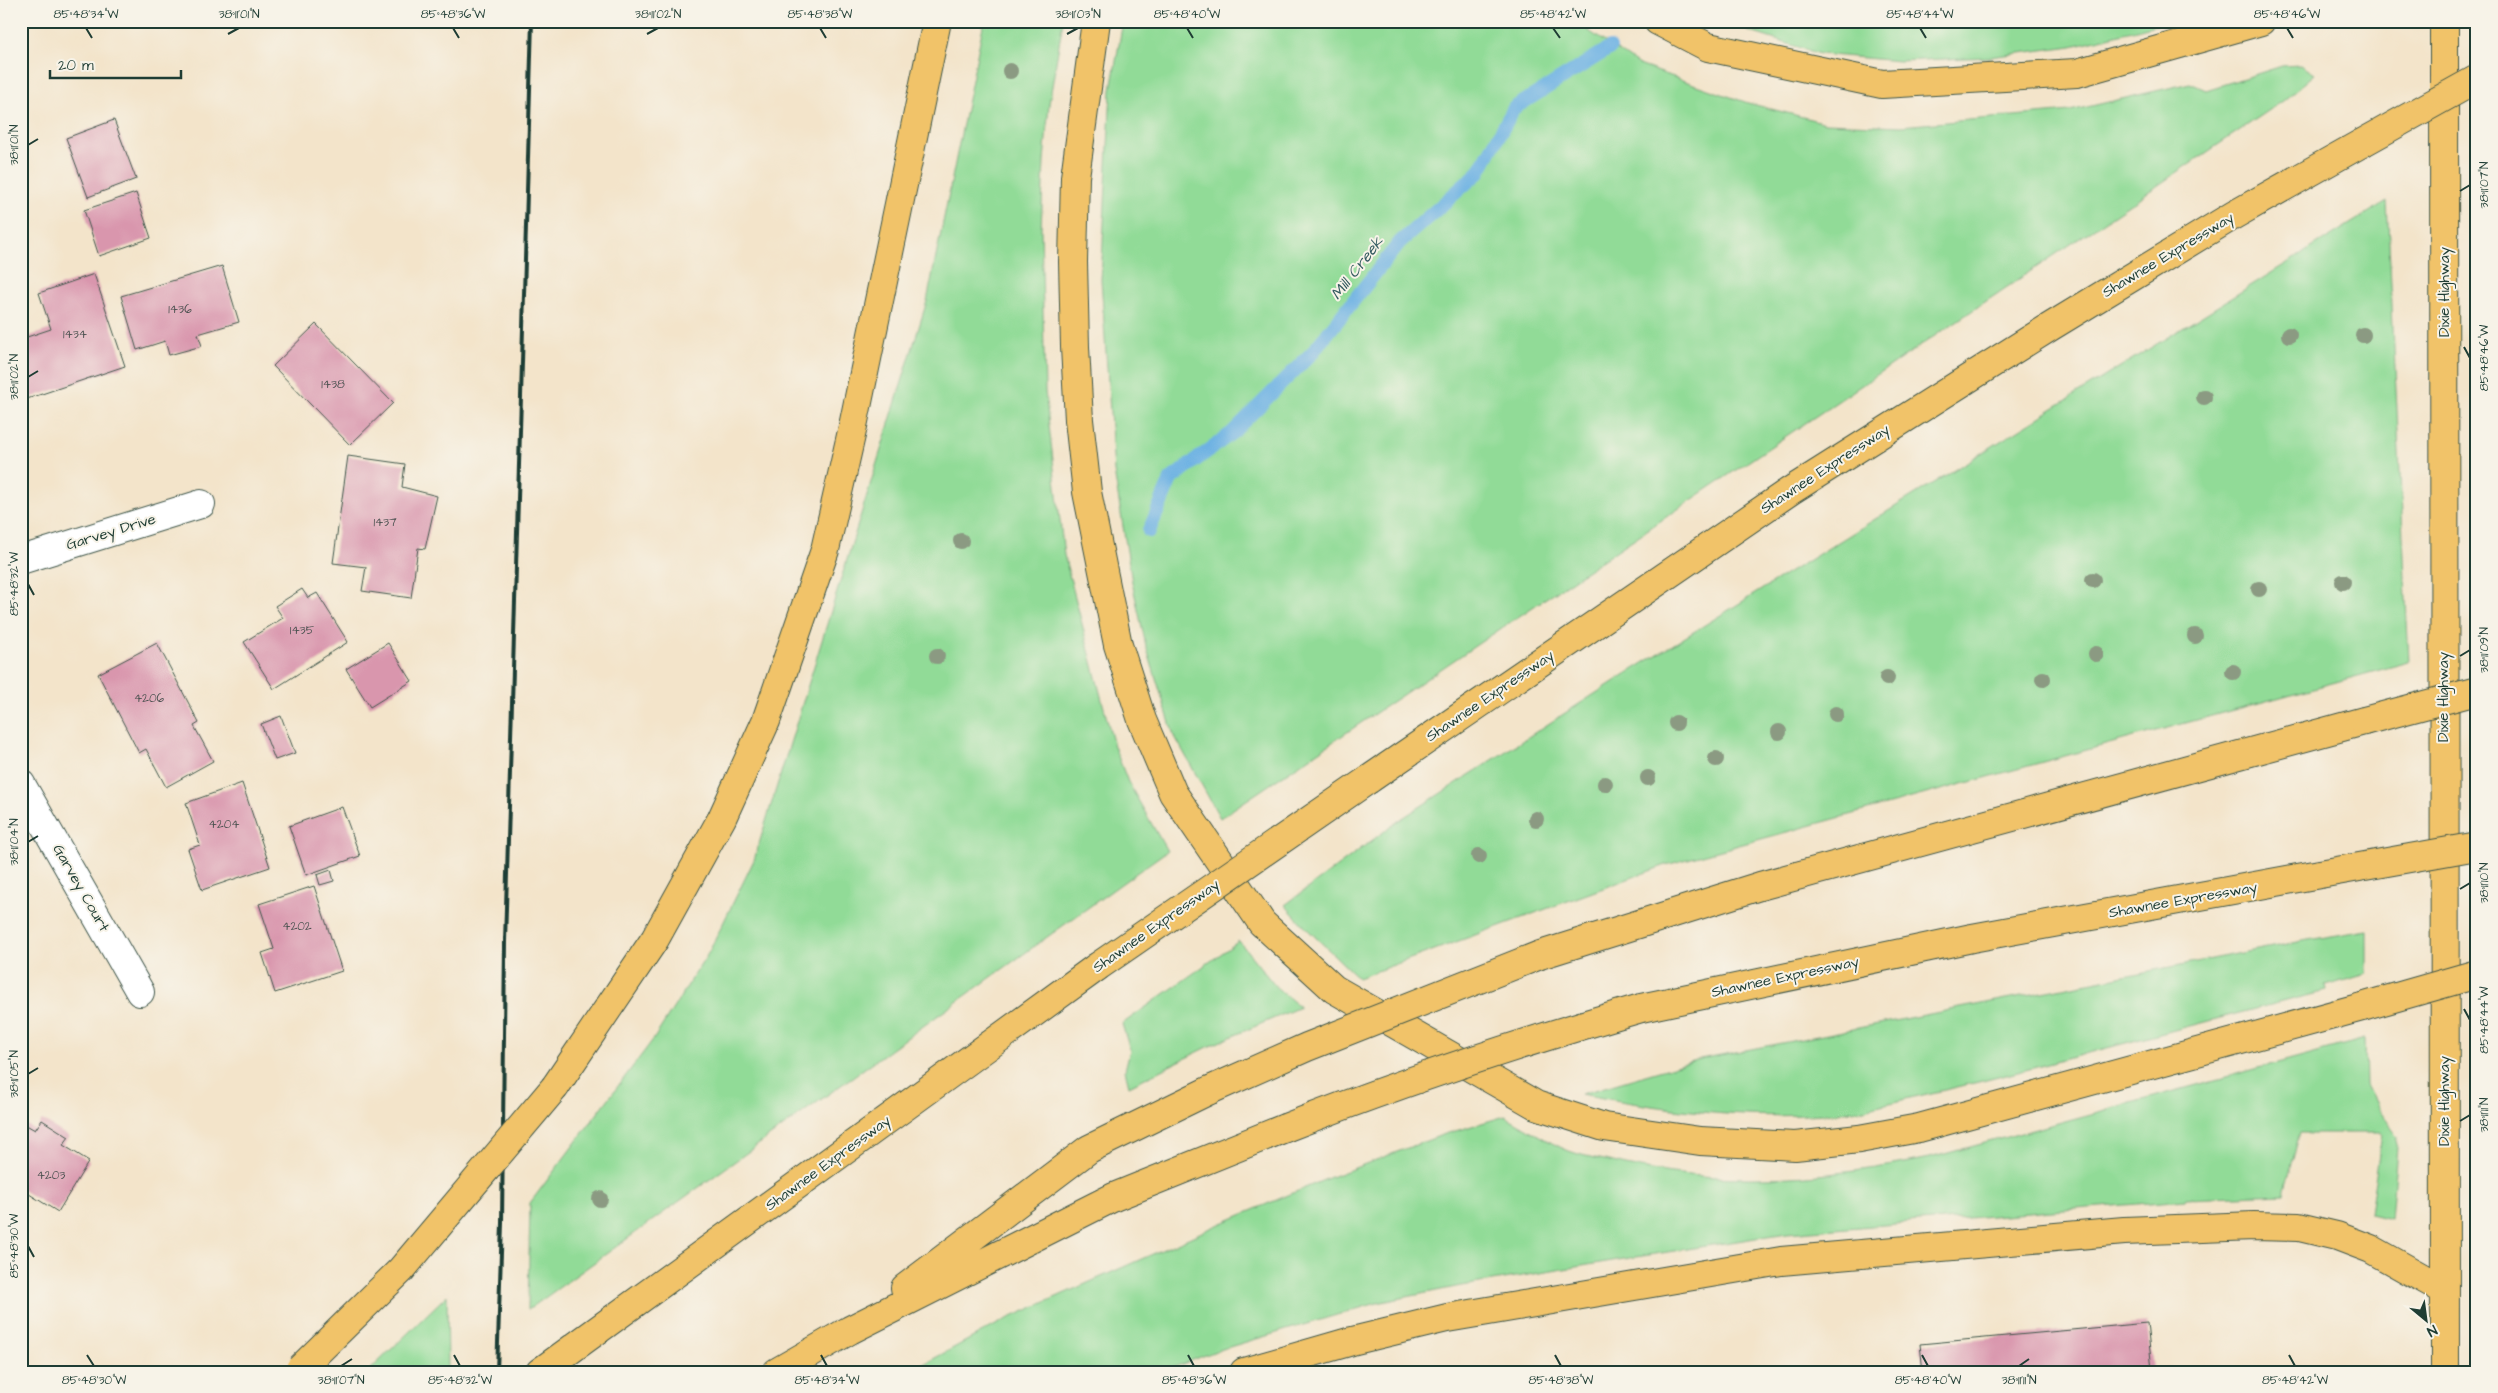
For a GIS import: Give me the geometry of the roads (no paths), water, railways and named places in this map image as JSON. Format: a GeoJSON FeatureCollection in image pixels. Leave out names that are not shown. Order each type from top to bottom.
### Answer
{"type":"FeatureCollection","features":[{"type":"Feature","properties":{"kind":"main road"},"geometry":{"type":"LineString","coordinates":[[298,1370],[401,1270],[555,1087],[655,939],[722,818],[766,721],[825,550],[852,431],[937,21]]}},
{"type":"Feature","properties":{"kind":"main road"},"geometry":{"type":"LineString","coordinates":[[1096,21],[1075,177],[1074,348],[1087,492],[1118,644],[1142,720],[1173,793],[1262,923],[1334,989],[1536,1105],[1604,1127],[1700,1141],[1795,1146],[1859,1139],[1919,1128],[2477,974]]}},
{"type":"Feature","properties":{"kind":"main road"},"geometry":{"type":"LineString","coordinates":[[1658,21],[1708,47],[1882,84],[2077,73],[2261,21]]}},
{"type":"Feature","properties":{"kind":"main road","name":"Dixie Highway"},"geometry":{"type":"LineString","coordinates":[[2444,21],[2445,1372]]}},
{"type":"Feature","properties":{"kind":"main road","name":"Shawnee Expressway"},"geometry":{"type":"LineString","coordinates":[[540,1372],[1097,967],[1790,491],[2066,316],[2234,215],[2477,79]]}},
{"type":"Feature","properties":{"kind":"main road"},"geometry":{"type":"LineString","coordinates":[[777,1372],[850,1330],[1089,1149],[1210,1090],[1307,1047],[1540,955],[1760,886],[2477,691]]}},
{"type":"Feature","properties":{"kind":"main road","name":"Shawnee Expressway"},"geometry":{"type":"LineString","coordinates":[[850,1330],[1114,1197],[1362,1098],[1504,1048],[1641,1008],[1972,938],[2477,846]]}},
{"type":"Feature","properties":{"kind":"main road"},"geometry":{"type":"LineString","coordinates":[[1244,1372],[1352,1341],[1447,1318],[1781,1262],[2124,1231],[2254,1226],[2299,1227],[2337,1236],[2371,1249],[2444,1290]]}},
{"type":"Feature","properties":{"kind":"street","name":"Garvey Drive"},"geometry":{"type":"LineString","coordinates":[[21,560],[201,504]]}},
{"type":"Feature","properties":{"kind":"street","name":"Garvey Court"},"geometry":{"type":"LineString","coordinates":[[21,784],[140,992]]}},
{"type":"Feature","properties":{"kind":"waterway","name":"Mill Creek"},"geometry":{"type":"LineString","coordinates":[[1149,531],[1171,479],[1233,432],[1312,353],[1400,242],[1479,172],[1514,108],[1610,48]]}},
{"type":"Feature","properties":{"kind":"railway"},"geometry":{"type":"LineString","coordinates":[[497,1372],[502,1223],[505,942],[532,21]]}}]}
